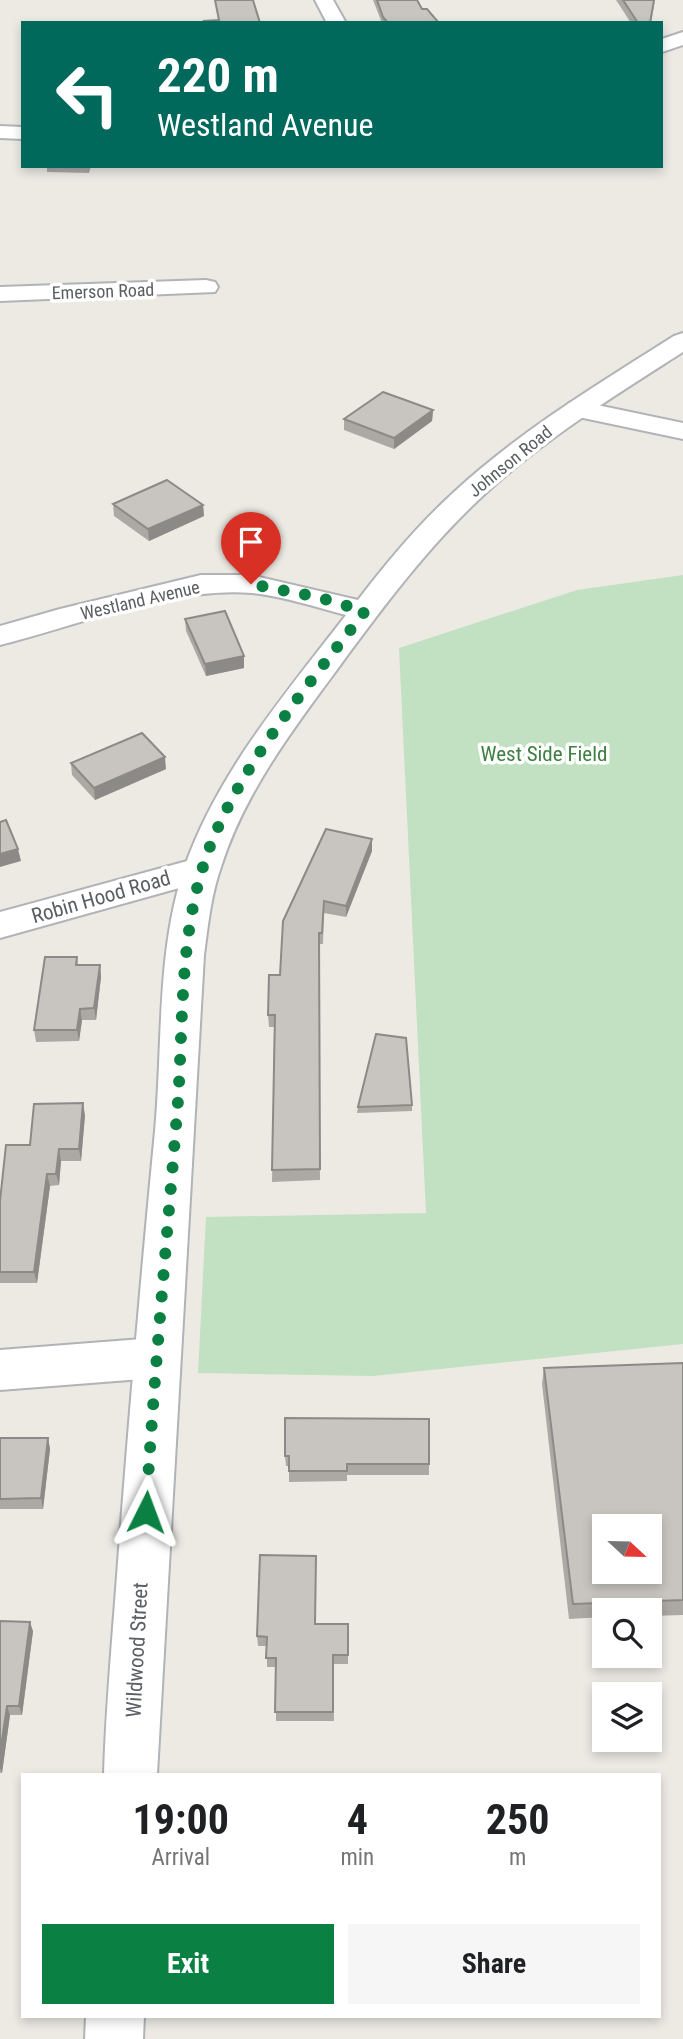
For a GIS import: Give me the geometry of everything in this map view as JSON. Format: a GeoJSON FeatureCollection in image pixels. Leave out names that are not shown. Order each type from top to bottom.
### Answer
{"type":"FeatureCollection","features":[{"type":"Feature","properties":{"kind":"street"},"geometry":{"type":"LineString","coordinates":[[324,0],[336,21]]}},
{"type":"Feature","properties":{"kind":"street"},"geometry":{"type":"LineString","coordinates":[[663,46],[683,37]]}},
{"type":"Feature","properties":{"kind":"street"},"geometry":{"type":"LineString","coordinates":[[0,132],[21,133]]}},
{"type":"Feature","properties":{"kind":"street","name":"Emerson Road"},"geometry":{"type":"LineString","coordinates":[[0,294],[206,288]]}},
{"type":"Feature","properties":{"kind":"street","name":"Johnson Road"},"geometry":{"type":"LineString","coordinates":[[365,611],[387,581],[461,500],[517,452],[683,341]]}},
{"type":"Feature","properties":{"kind":"street"},"geometry":{"type":"LineString","coordinates":[[578,409],[683,431]]}},
{"type":"Feature","properties":{"kind":"street","name":"Westland Avenue"},"geometry":{"type":"LineString","coordinates":[[0,636],[71,615],[201,584],[251,584],[271,587],[365,611]]}},
{"type":"Feature","properties":{"kind":"street","name":"Wildwood Street"},"geometry":{"type":"LineString","coordinates":[[130,1773],[155,1359],[178,1101],[189,928],[202,869],[241,782],[300,696],[365,611]]}},
{"type":"Feature","properties":{"kind":"street","name":"Robin Hood Road"},"geometry":{"type":"LineString","coordinates":[[0,925],[202,869]]}},
{"type":"Feature","properties":{"kind":"street"},"geometry":{"type":"LineString","coordinates":[[0,1370],[155,1359]]}},
{"type":"Feature","properties":{"kind":"street"},"geometry":{"type":"LineString","coordinates":[[114,2039],[115,2018]]}},
{"type":"Feature","properties":{"kind":"green space","name":"West Side Field"},"geometry":{"type":"Polygon","coordinates":[[[683,575],[683,1344],[373,1376],[198,1373],[206,1217],[426,1213],[399,648],[577,590],[683,575]]]}},
{"type":"Feature","properties":{"kind":"building"},"geometry":{"type":"Polygon","coordinates":[[[215,0],[253,0],[259,21],[204,21],[219,20],[215,0]]]}},
{"type":"Feature","properties":{"kind":"building"},"geometry":{"type":"Polygon","coordinates":[[[377,0],[417,0],[422,9],[427,9],[437,21],[386,21],[377,0]]]}},
{"type":"Feature","properties":{"kind":"building"},"geometry":{"type":"Polygon","coordinates":[[[623,0],[654,0],[650,21],[637,21],[623,0]]]}},
{"type":"Feature","properties":{"kind":"building"},"geometry":{"type":"Polygon","coordinates":[[[383,392],[433,410],[394,438],[344,419],[383,392]]]}},
{"type":"Feature","properties":{"kind":"building"},"geometry":{"type":"Polygon","coordinates":[[[167,480],[203,505],[148,529],[113,504],[167,480]]]}},
{"type":"Feature","properties":{"kind":"building"},"geometry":{"type":"Polygon","coordinates":[[[225,611],[244,656],[205,664],[185,619],[225,611]]]}},
{"type":"Feature","properties":{"kind":"building"},"geometry":{"type":"Polygon","coordinates":[[[142,733],[165,757],[94,788],[71,763],[142,733]]]}},
{"type":"Feature","properties":{"kind":"building"},"geometry":{"type":"Polygon","coordinates":[[[6,820],[18,849],[0,854],[0,822],[6,820]]]}},
{"type":"Feature","properties":{"kind":"building"},"geometry":{"type":"Polygon","coordinates":[[[326,829],[372,839],[346,906],[324,901],[322,933],[319,933],[320,1169],[272,1170],[275,1015],[268,1015],[269,975],[280,975],[283,921],[326,829]]]}},
{"type":"Feature","properties":{"kind":"building"},"geometry":{"type":"Polygon","coordinates":[[[45,957],[77,957],[76,965],[100,965],[94,1008],[80,1009],[77,1030],[34,1030],[45,957]]]}},
{"type":"Feature","properties":{"kind":"building"},"geometry":{"type":"Polygon","coordinates":[[[376,1034],[406,1038],[412,1105],[358,1107],[376,1034]]]}},
{"type":"Feature","properties":{"kind":"building"},"geometry":{"type":"Polygon","coordinates":[[[83,1103],[79,1149],[59,1149],[56,1174],[47,1174],[34,1272],[0,1272],[0,1201],[6,1145],[30,1145],[34,1104],[83,1103]]]}},
{"type":"Feature","properties":{"kind":"building"},"geometry":{"type":"Polygon","coordinates":[[[683,1363],[683,1600],[592,1598],[592,1603],[573,1604],[544,1368],[683,1363]]]}},
{"type":"Feature","properties":{"kind":"building"},"geometry":{"type":"Polygon","coordinates":[[[285,1418],[429,1419],[429,1464],[347,1464],[347,1471],[289,1471],[289,1456],[285,1456],[285,1418]]]}},
{"type":"Feature","properties":{"kind":"building"},"geometry":{"type":"Polygon","coordinates":[[[0,1438],[48,1438],[41,1498],[0,1499],[0,1438]]]}},
{"type":"Feature","properties":{"kind":"building"},"geometry":{"type":"Polygon","coordinates":[[[260,1555],[316,1556],[315,1624],[348,1624],[348,1655],[333,1655],[333,1712],[275,1712],[276,1658],[266,1658],[267,1637],[257,1636],[260,1555]]]}},
{"type":"Feature","properties":{"kind":"building"},"geometry":{"type":"Polygon","coordinates":[[[0,1621],[30,1622],[19,1706],[7,1706],[0,1753],[0,1621]]]}},
{"type":"Feature","properties":{"kind":"route"},"geometry":{"type":"LineString","coordinates":[[146,1512],[155,1359],[178,1101],[189,928],[202,869],[241,782],[300,696],[365,611],[317,597],[251,584]]}}]}
